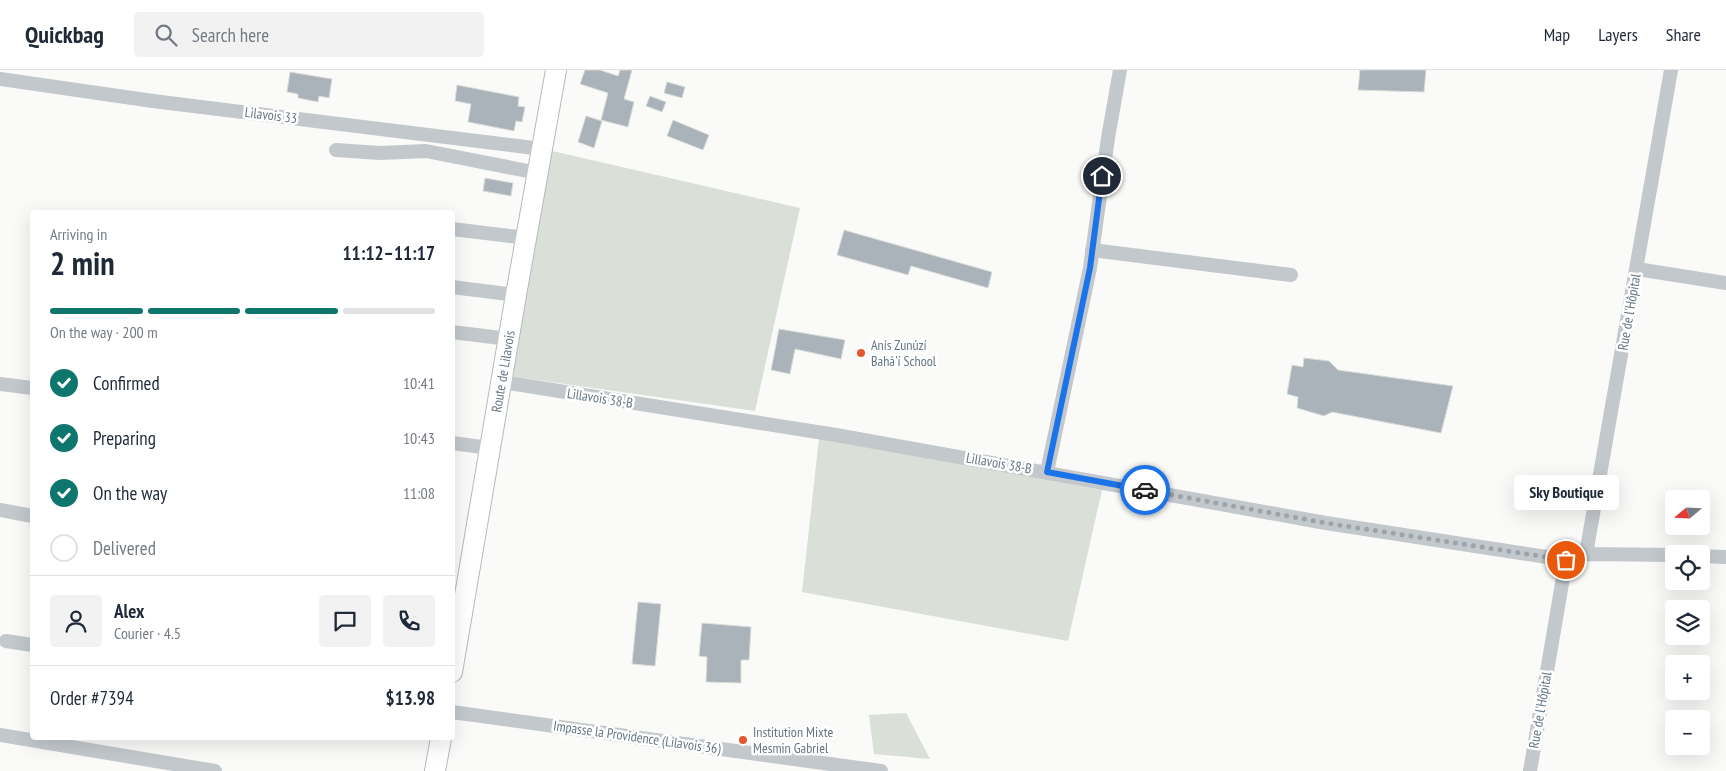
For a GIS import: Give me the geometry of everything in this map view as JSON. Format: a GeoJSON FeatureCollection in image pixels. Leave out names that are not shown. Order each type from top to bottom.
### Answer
{"type":"FeatureCollection","features":[{"type":"Feature","properties":{"kind":"main road","name":"Route de Lilavois"},"geometry":{"type":"LineString","coordinates":[[455,640],[458,608],[490,448],[556,70]]}},
{"type":"Feature","properties":{"kind":"main road"},"geometry":{"type":"LineString","coordinates":[[435,771],[441,740]]}},
{"type":"Feature","properties":{"kind":"street"},"geometry":{"type":"LineString","coordinates":[[1047,472],[1092,250],[1120,70]]}},
{"type":"Feature","properties":{"kind":"street","name":"Rue de l'Hôpital"},"geometry":{"type":"LineString","coordinates":[[1586,554],[1671,70]]}},
{"type":"Feature","properties":{"kind":"street","name":"Lilavois 33"},"geometry":{"type":"LineString","coordinates":[[0,79],[153,101],[542,149]]}},
{"type":"Feature","properties":{"kind":"street"},"geometry":{"type":"LineString","coordinates":[[336,150],[380,153],[426,151],[538,173]]}},
{"type":"Feature","properties":{"kind":"street"},"geometry":{"type":"LineString","coordinates":[[455,229],[526,238]]}},
{"type":"Feature","properties":{"kind":"street"},"geometry":{"type":"LineString","coordinates":[[1092,250],[1291,275]]}},
{"type":"Feature","properties":{"kind":"street"},"geometry":{"type":"LineString","coordinates":[[1636,269],[1726,283]]}},
{"type":"Feature","properties":{"kind":"street"},"geometry":{"type":"LineString","coordinates":[[455,287],[516,295]]}},
{"type":"Feature","properties":{"kind":"street"},"geometry":{"type":"LineString","coordinates":[[455,332],[509,339]]}},
{"type":"Feature","properties":{"kind":"street","name":"Lillavois 38-B"},"geometry":{"type":"LineString","coordinates":[[502,382],[826,433],[1326,523],[1566,560],[1586,554],[1665,555]]}},
{"type":"Feature","properties":{"kind":"street"},"geometry":{"type":"LineString","coordinates":[[0,384],[30,388]]}},
{"type":"Feature","properties":{"kind":"street"},"geometry":{"type":"LineString","coordinates":[[455,444],[490,448]]}},
{"type":"Feature","properties":{"kind":"street"},"geometry":{"type":"LineString","coordinates":[[0,510],[30,516]]}},
{"type":"Feature","properties":{"kind":"street"},"geometry":{"type":"LineString","coordinates":[[1710,556],[1726,557]]}},
{"type":"Feature","properties":{"kind":"street","name":"Rue de l'Hôpital"},"geometry":{"type":"LineString","coordinates":[[1530,771],[1566,560]]}},
{"type":"Feature","properties":{"kind":"street"},"geometry":{"type":"LineString","coordinates":[[6,641],[30,646]]}},
{"type":"Feature","properties":{"kind":"street","name":"Impasse la Providence (Lilavois 36)"},"geometry":{"type":"LineString","coordinates":[[455,712],[881,771]]}},
{"type":"Feature","properties":{"kind":"street"},"geometry":{"type":"LineString","coordinates":[[0,735],[215,771]]}},
{"type":"Feature","properties":{"kind":"shaded area"},"geometry":{"type":"Polygon","coordinates":[[[548,150],[800,208],[755,411],[509,376],[548,150]]]}},
{"type":"Feature","properties":{"kind":"shaded area"},"geometry":{"type":"Polygon","coordinates":[[[819,438],[1102,490],[1068,641],[802,592],[819,438]]]}},
{"type":"Feature","properties":{"kind":"shaded area"},"geometry":{"type":"Polygon","coordinates":[[[906,713],[930,759],[874,754],[869,715],[906,713]]]}},
{"type":"Feature","properties":{"kind":"building"},"geometry":{"type":"Polygon","coordinates":[[[585,70],[600,70],[618,76],[620,70],[632,70],[624,99],[634,102],[628,127],[601,120],[608,93],[580,84],[585,70]]]}},
{"type":"Feature","properties":{"kind":"building"},"geometry":{"type":"Polygon","coordinates":[[[1360,70],[1426,70],[1424,92],[1358,90],[1360,70]]]}},
{"type":"Feature","properties":{"kind":"building"},"geometry":{"type":"Polygon","coordinates":[[[290,72],[332,79],[329,98],[319,96],[318,102],[298,98],[298,94],[287,92],[290,72]]]}},
{"type":"Feature","properties":{"kind":"building"},"geometry":{"type":"Polygon","coordinates":[[[667,82],[685,87],[682,98],[664,93],[667,82]]]}},
{"type":"Feature","properties":{"kind":"building"},"geometry":{"type":"Polygon","coordinates":[[[457,85],[519,97],[518,106],[525,107],[522,122],[516,121],[514,131],[468,122],[471,104],[455,101],[457,85]]]}},
{"type":"Feature","properties":{"kind":"building"},"geometry":{"type":"Polygon","coordinates":[[[650,96],[666,102],[662,112],[646,106],[650,96]]]}},
{"type":"Feature","properties":{"kind":"building"},"geometry":{"type":"Polygon","coordinates":[[[586,116],[602,121],[594,148],[578,142],[586,116]]]}},
{"type":"Feature","properties":{"kind":"building"},"geometry":{"type":"Polygon","coordinates":[[[673,120],[709,135],[703,150],[667,136],[673,120]]]}},
{"type":"Feature","properties":{"kind":"building"},"geometry":{"type":"Polygon","coordinates":[[[485,178],[513,183],[511,196],[483,191],[485,178]]]}},
{"type":"Feature","properties":{"kind":"building"},"geometry":{"type":"Polygon","coordinates":[[[844,230],[992,272],[988,288],[911,266],[908,275],[837,255],[844,230]]]}},
{"type":"Feature","properties":{"kind":"building"},"geometry":{"type":"Polygon","coordinates":[[[779,329],[845,340],[841,359],[795,349],[790,374],[771,370],[779,329]]]}},
{"type":"Feature","properties":{"kind":"building"},"geometry":{"type":"Polygon","coordinates":[[[1304,358],[1329,361],[1338,370],[1453,386],[1441,433],[1332,412],[1324,416],[1297,408],[1298,397],[1287,394],[1292,365],[1303,367],[1304,358]]]}},
{"type":"Feature","properties":{"kind":"building"},"geometry":{"type":"Polygon","coordinates":[[[638,602],[661,604],[655,666],[632,664],[638,602]]]}},
{"type":"Feature","properties":{"kind":"building"},"geometry":{"type":"Polygon","coordinates":[[[702,623],[751,627],[749,660],[741,660],[741,683],[706,682],[707,657],[699,656],[702,623]]]}},
{"type":"Feature","properties":{"kind":"way so far"},"geometry":{"type":"LineString","coordinates":[[1145,490],[1326,523],[1566,560]]}},
{"type":"Feature","properties":{"kind":"place","name":"Anís Zunúzí Bahá'í School"},"geometry":{"type":"Point","coordinates":[861,353]}},
{"type":"Feature","properties":{"kind":"place","name":"Sky Boutique"},"geometry":{"type":"Point","coordinates":[1566,560]}},
{"type":"Feature","properties":{"kind":"place","name":"Institution Mixte Mesmin Gabriel"},"geometry":{"type":"Point","coordinates":[743,740]}},
{"type":"Feature","properties":{"kind":"route"},"geometry":{"type":"LineString","coordinates":[[1102,176],[1090,268],[1047,472],[1145,490]]}}]}
